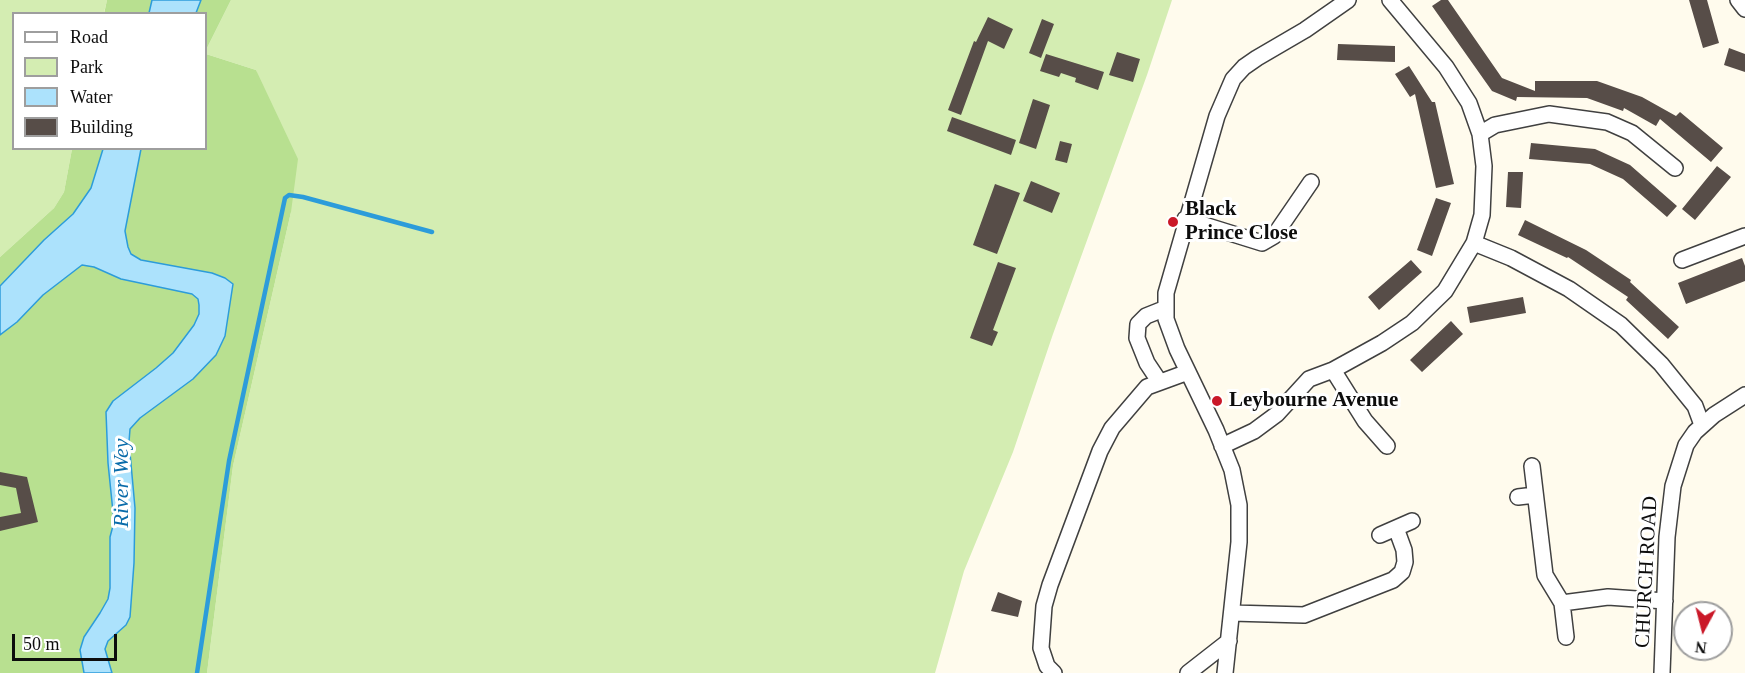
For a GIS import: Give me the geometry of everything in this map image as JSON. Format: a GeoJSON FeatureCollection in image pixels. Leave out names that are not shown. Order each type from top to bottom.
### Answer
{"type":"FeatureCollection","features":[{"type":"Feature","properties":{"kind":"street"},"geometry":{"type":"LineString","coordinates":[[1225,673],[1239,542],[1239,505],[1232,470],[1166,319],[1166,293],[1185,219],[1216,116],[1233,79],[1244,67],[1305,30],[1347,0]]}},
{"type":"Feature","properties":{"kind":"street"},"geometry":{"type":"LineString","coordinates":[[1222,446],[1254,430],[1277,414],[1309,379],[1334,370],[1412,323],[1445,291],[1474,243],[1482,215],[1484,166],[1480,134],[1469,103],[1446,67],[1390,0]]}},
{"type":"Feature","properties":{"kind":"street"},"geometry":{"type":"LineString","coordinates":[[1737,0],[1745,9]]}},
{"type":"Feature","properties":{"kind":"street"},"geometry":{"type":"LineString","coordinates":[[1480,134],[1495,125],[1549,114],[1607,122],[1632,133],[1675,168]]}},
{"type":"Feature","properties":{"kind":"street"},"geometry":{"type":"LineString","coordinates":[[1185,219],[1262,243],[1274,236],[1301,188]]}},
{"type":"Feature","properties":{"kind":"street"},"geometry":{"type":"LineString","coordinates":[[1682,260],[1745,236]]}},
{"type":"Feature","properties":{"kind":"street"},"geometry":{"type":"LineString","coordinates":[[1474,243],[1511,258],[1569,289],[1621,326],[1661,364],[1695,406],[1702,425]]}},
{"type":"Feature","properties":{"kind":"street"},"geometry":{"type":"LineString","coordinates":[[1159,381],[1147,363],[1137,338],[1138,324],[1146,316],[1166,308]]}},
{"type":"Feature","properties":{"kind":"street"},"geometry":{"type":"LineString","coordinates":[[1334,370],[1365,421],[1387,446]]}},
{"type":"Feature","properties":{"kind":"street"},"geometry":{"type":"LineString","coordinates":[[1054,673],[1047,666],[1041,648],[1044,606],[1100,451],[1112,428],[1147,387],[1188,372]]}},
{"type":"Feature","properties":{"kind":"street","name":"CHURCH ROAD"},"geometry":{"type":"LineString","coordinates":[[1662,673],[1667,537],[1673,486],[1686,446],[1702,425],[1745,395]]}},
{"type":"Feature","properties":{"kind":"street"},"geometry":{"type":"LineString","coordinates":[[1532,466],[1545,575],[1562,603],[1566,637]]}},
{"type":"Feature","properties":{"kind":"street"},"geometry":{"type":"LineString","coordinates":[[1518,497],[1535,495]]}},
{"type":"Feature","properties":{"kind":"street"},"geometry":{"type":"LineString","coordinates":[[1380,535],[1412,521]]}},
{"type":"Feature","properties":{"kind":"street"},"geometry":{"type":"LineString","coordinates":[[1232,613],[1304,615],[1393,580],[1402,572],[1405,562],[1404,550],[1396,528]]}},
{"type":"Feature","properties":{"kind":"street"},"geometry":{"type":"LineString","coordinates":[[1562,603],[1608,597],[1665,601]]}},
{"type":"Feature","properties":{"kind":"street"},"geometry":{"type":"LineString","coordinates":[[1188,673],[1229,641]]}},
{"type":"Feature","properties":{"kind":"green space"},"geometry":{"type":"Polygon","coordinates":[[[0,0],[107,0],[104,12],[12,12],[12,150],[72,150],[64,192],[54,208],[0,257],[0,0]]]}},
{"type":"Feature","properties":{"kind":"green space"},"geometry":{"type":"Polygon","coordinates":[[[107,0],[231,0],[207,48],[207,12],[104,12],[107,0]]]}},
{"type":"Feature","properties":{"kind":"green space"},"geometry":{"type":"Polygon","coordinates":[[[231,0],[1172,0],[1013,452],[964,571],[935,673],[207,673],[233,466],[291,212],[256,70],[207,54],[207,48],[231,0]]]}},
{"type":"Feature","properties":{"kind":"green space"},"geometry":{"type":"Polygon","coordinates":[[[207,54],[256,70],[298,159],[291,212],[233,466],[207,673],[0,673],[0,257],[54,208],[64,192],[72,150],[207,150],[207,54]]]}},
{"type":"Feature","properties":{"kind":"water"},"geometry":{"type":"Polygon","coordinates":[[[152,0],[201,0],[196,12],[149,12],[152,0]]]}},
{"type":"Feature","properties":{"kind":"water","name":"River Wey"},"geometry":{"type":"Polygon","coordinates":[[[103,150],[141,150],[125,231],[131,254],[141,260],[212,273],[233,284],[225,336],[216,355],[193,379],[140,418],[130,429],[129,442],[135,508],[134,563],[130,617],[126,625],[108,641],[105,649],[112,673],[84,673],[80,650],[84,637],[108,599],[110,588],[110,537],[114,522],[106,412],[113,401],[173,353],[194,325],[199,314],[199,305],[198,299],[192,294],[121,279],[94,267],[82,265],[43,295],[17,322],[0,335],[0,286],[44,240],[73,214],[91,188],[103,150]]]}},
{"type":"Feature","properties":{"kind":"building"},"geometry":{"type":"Polygon","coordinates":[[[1441,0],[1448,0],[1502,78],[1535,91],[1535,81],[1597,81],[1642,97],[1676,116],[1680,112],[1723,148],[1711,162],[1660,119],[1656,126],[1624,108],[1623,111],[1587,98],[1517,97],[1516,101],[1492,91],[1432,6],[1441,0]]]}},
{"type":"Feature","properties":{"kind":"building"},"geometry":{"type":"Polygon","coordinates":[[[1689,0],[1707,0],[1719,43],[1703,48],[1689,0]]]}},
{"type":"Feature","properties":{"kind":"building"},"geometry":{"type":"Polygon","coordinates":[[[988,17],[1013,29],[1004,49],[988,41],[961,115],[948,110],[974,41],[976,42],[988,17]]]}},
{"type":"Feature","properties":{"kind":"building"},"geometry":{"type":"Polygon","coordinates":[[[1042,19],[1054,24],[1041,58],[1029,53],[1042,19]]]}},
{"type":"Feature","properties":{"kind":"building"},"geometry":{"type":"Polygon","coordinates":[[[1338,44],[1395,46],[1395,62],[1337,60],[1338,44]]]}},
{"type":"Feature","properties":{"kind":"building"},"geometry":{"type":"Polygon","coordinates":[[[1729,48],[1745,54],[1745,72],[1724,65],[1729,48]]]}},
{"type":"Feature","properties":{"kind":"building"},"geometry":{"type":"Polygon","coordinates":[[[1117,52],[1140,59],[1133,82],[1109,75],[1117,52]]]}},
{"type":"Feature","properties":{"kind":"building"},"geometry":{"type":"Polygon","coordinates":[[[1046,54],[1104,72],[1098,90],[1075,82],[1076,78],[1061,73],[1059,77],[1040,71],[1046,54]]]}},
{"type":"Feature","properties":{"kind":"building"},"geometry":{"type":"Polygon","coordinates":[[[1409,66],[1432,102],[1435,102],[1454,184],[1436,188],[1415,94],[1410,97],[1395,74],[1409,66]]]}},
{"type":"Feature","properties":{"kind":"building"},"geometry":{"type":"Polygon","coordinates":[[[1033,99],[1050,105],[1036,149],[1019,143],[1033,99]]]}},
{"type":"Feature","properties":{"kind":"building"},"geometry":{"type":"Polygon","coordinates":[[[952,117],[1016,140],[1011,155],[947,131],[952,117]]]}},
{"type":"Feature","properties":{"kind":"building"},"geometry":{"type":"Polygon","coordinates":[[[1060,141],[1072,144],[1067,163],[1055,160],[1060,141]]]}},
{"type":"Feature","properties":{"kind":"building"},"geometry":{"type":"Polygon","coordinates":[[[1531,143],[1595,149],[1630,165],[1677,206],[1667,217],[1623,179],[1590,164],[1529,159],[1531,143]]]}},
{"type":"Feature","properties":{"kind":"building"},"geometry":{"type":"Polygon","coordinates":[[[1717,166],[1731,177],[1695,220],[1682,209],[1717,166]]]}},
{"type":"Feature","properties":{"kind":"building"},"geometry":{"type":"Polygon","coordinates":[[[1508,172],[1523,172],[1521,208],[1506,207],[1508,172]]]}},
{"type":"Feature","properties":{"kind":"building"},"geometry":{"type":"Polygon","coordinates":[[[1031,181],[1060,193],[1052,213],[1023,201],[1031,181]]]}},
{"type":"Feature","properties":{"kind":"building"},"geometry":{"type":"Polygon","coordinates":[[[995,184],[1020,193],[997,254],[973,245],[995,184]]]}},
{"type":"Feature","properties":{"kind":"building"},"geometry":{"type":"Polygon","coordinates":[[[1436,198],[1451,203],[1432,256],[1417,250],[1436,198]]]}},
{"type":"Feature","properties":{"kind":"building"},"geometry":{"type":"Polygon","coordinates":[[[1525,220],[1586,250],[1631,280],[1630,282],[1679,327],[1668,339],[1626,300],[1628,297],[1568,257],[1518,235],[1525,220]]]}},
{"type":"Feature","properties":{"kind":"building"},"geometry":{"type":"Polygon","coordinates":[[[1742,258],[1745,266],[1745,281],[1686,304],[1678,283],[1742,258]]]}},
{"type":"Feature","properties":{"kind":"building"},"geometry":{"type":"Polygon","coordinates":[[[1411,260],[1422,272],[1379,310],[1368,297],[1411,260]]]}},
{"type":"Feature","properties":{"kind":"building"},"geometry":{"type":"Polygon","coordinates":[[[998,262],[1016,268],[993,330],[998,332],[992,346],[970,338],[998,262]]]}},
{"type":"Feature","properties":{"kind":"building"},"geometry":{"type":"Polygon","coordinates":[[[1523,297],[1526,313],[1470,323],[1467,307],[1523,297]]]}},
{"type":"Feature","properties":{"kind":"building"},"geometry":{"type":"Polygon","coordinates":[[[1451,321],[1463,334],[1422,372],[1410,360],[1451,321]]]}},
{"type":"Feature","properties":{"kind":"building"},"geometry":{"type":"Polygon","coordinates":[[[0,472],[27,477],[38,522],[0,531],[0,517],[21,513],[16,488],[0,485],[0,472]]]}},
{"type":"Feature","properties":{"kind":"building"},"geometry":{"type":"Polygon","coordinates":[[[998,592],[1022,601],[1018,617],[991,611],[998,592]]]}},
{"type":"Feature","properties":{"kind":"waterway"},"geometry":{"type":"LineString","coordinates":[[197,673],[229,461],[285,198],[289,195],[303,197],[432,232]]}},
{"type":"Feature","properties":{"kind":"place","name":"Black Prince Close"},"geometry":{"type":"Point","coordinates":[1173,222]}},
{"type":"Feature","properties":{"kind":"place","name":"Leybourne Avenue"},"geometry":{"type":"Point","coordinates":[1217,401]}}]}
